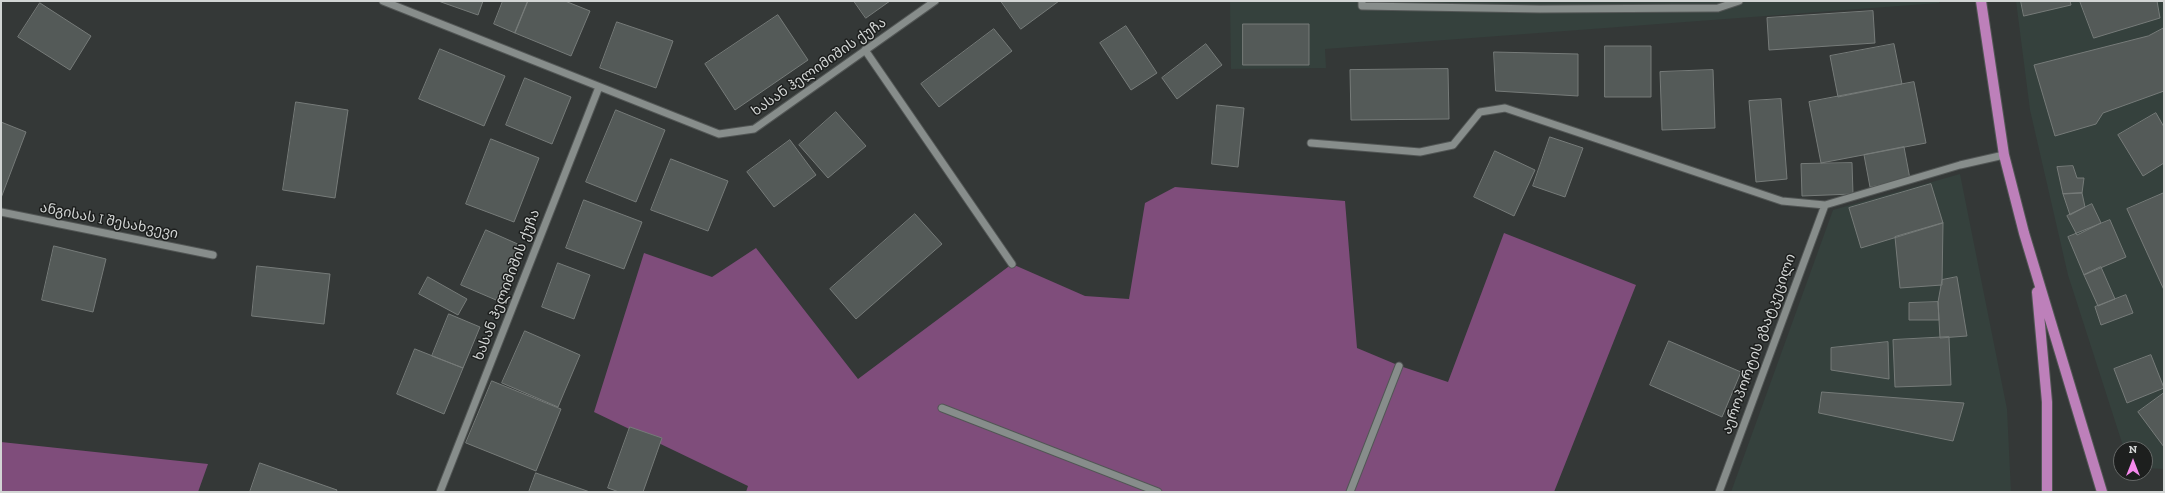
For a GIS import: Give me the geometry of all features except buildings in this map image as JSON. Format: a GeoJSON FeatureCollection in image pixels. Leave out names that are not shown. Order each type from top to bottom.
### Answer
{"type":"FeatureCollection","features":[{"type":"Feature","properties":{"kind":"main road"},"geometry":{"type":"LineString","coordinates":[[1981,1],[2004,155],[2035,272],[2102,492]]}},
{"type":"Feature","properties":{"kind":"main road"},"geometry":{"type":"LineString","coordinates":[[2035,272],[2047,402],[2047,492]]}},
{"type":"Feature","properties":{"kind":"street","name":"ხასან ჰელიმიშის ქუჩა"},"geometry":{"type":"LineString","coordinates":[[383,1],[719,134],[754,129],[935,1]]}},
{"type":"Feature","properties":{"kind":"street"},"geometry":{"type":"LineString","coordinates":[[1362,4],[1540,10],[1718,8],[1739,1]]}},
{"type":"Feature","properties":{"kind":"street"},"geometry":{"type":"LineString","coordinates":[[865,50],[1012,264]]}},
{"type":"Feature","properties":{"kind":"street","name":"ხასან ჰელიმიშის ქუჩა"},"geometry":{"type":"LineString","coordinates":[[440,492],[598,87]]}},
{"type":"Feature","properties":{"kind":"street"},"geometry":{"type":"LineString","coordinates":[[1311,143],[1420,152],[1454,145],[1480,112],[1505,108],[1782,201],[1825,205],[1960,165],[2004,155]]}},
{"type":"Feature","properties":{"kind":"street","name":"აეროპორტის გზატკეცილი"},"geometry":{"type":"LineString","coordinates":[[1719,492],[1825,205]]}},
{"type":"Feature","properties":{"kind":"street","name":"ანგისას I შესახვევი"},"geometry":{"type":"LineString","coordinates":[[1,212],[213,255]]}},
{"type":"Feature","properties":{"kind":"street"},"geometry":{"type":"LineString","coordinates":[[1350,492],[1400,366]]}},
{"type":"Feature","properties":{"kind":"street"},"geometry":{"type":"LineString","coordinates":[[942,408],[1158,492]]}},
{"type":"Feature","properties":{"kind":"shaded area"},"geometry":{"type":"Polygon","coordinates":[[[1230,1],[1939,1],[1939,3],[1325,49],[1326,68],[1231,69],[1230,1]]]}},
{"type":"Feature","properties":{"kind":"shaded area"},"geometry":{"type":"Polygon","coordinates":[[[2016,1],[2164,1],[2164,469],[2153,468],[2153,441],[2121,441],[2068,275],[2030,110],[2016,1]]]}},
{"type":"Feature","properties":{"kind":"shaded area"},"geometry":{"type":"Polygon","coordinates":[[[1960,174],[2007,409],[2011,492],[1731,492],[1833,210],[1960,174]]]}},
{"type":"Feature","properties":{"kind":"shaded area"},"geometry":{"type":"Polygon","coordinates":[[[1175,187],[1345,201],[1357,348],[1400,366],[1448,382],[1504,233],[1636,285],[1554,492],[746,492],[748,486],[594,412],[644,253],[712,277],[756,248],[858,379],[1012,264],[1085,296],[1129,299],[1145,203],[1175,187]]]}},
{"type":"Feature","properties":{"kind":"shaded area"},"geometry":{"type":"Polygon","coordinates":[[[1,442],[208,464],[198,492],[1,492],[1,442]]]}}]}
